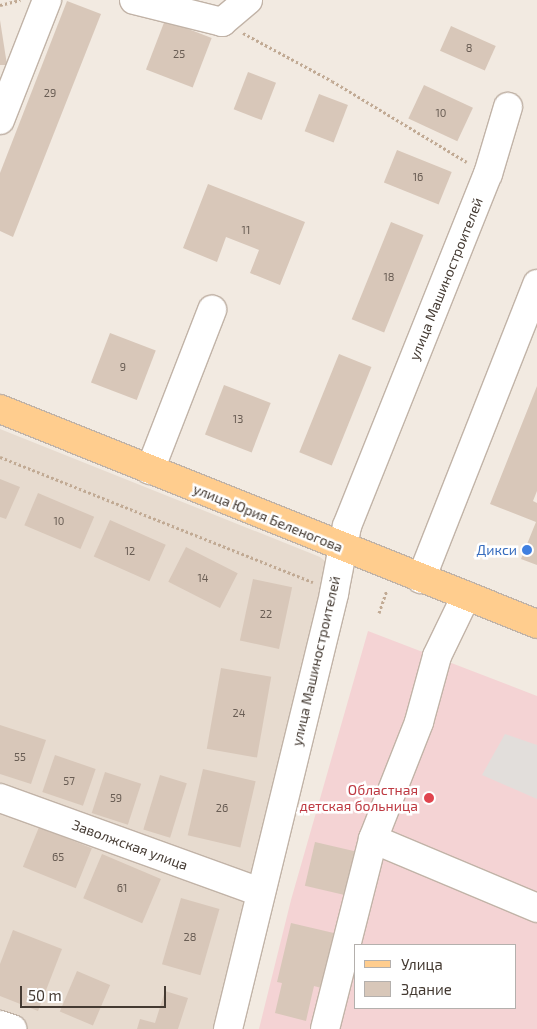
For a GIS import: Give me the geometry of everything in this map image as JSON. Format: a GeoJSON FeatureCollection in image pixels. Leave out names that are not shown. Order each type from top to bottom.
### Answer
{"type":"FeatureCollection","features":[{"type":"Feature","properties":{"kind":"main road","name":"улица Юрия Беленогова"},"geometry":{"type":"LineString","coordinates":[[0,408],[342,548],[537,624]]}},
{"type":"Feature","properties":{"kind":"street"},"geometry":{"type":"LineString","coordinates":[[0,120],[47,0]]}},
{"type":"Feature","properties":{"kind":"street"},"geometry":{"type":"LineString","coordinates":[[134,0],[222,22],[248,0]]}},
{"type":"Feature","properties":{"kind":"street","name":"улица Машиностроителей"},"geometry":{"type":"LineString","coordinates":[[228,1029],[334,593],[347,526],[488,174],[508,107]]}},
{"type":"Feature","properties":{"kind":"street"},"geometry":{"type":"LineString","coordinates":[[421,579],[537,284]]}},
{"type":"Feature","properties":{"kind":"street"},"geometry":{"type":"LineString","coordinates":[[150,470],[212,310]]}},
{"type":"Feature","properties":{"kind":"street"},"geometry":{"type":"LineString","coordinates":[[325,1029],[373,839],[418,722],[437,656],[466,596]]}},
{"type":"Feature","properties":{"kind":"street","name":"Заволжская улица"},"geometry":{"type":"LineString","coordinates":[[0,798],[260,892]]}},
{"type":"Feature","properties":{"kind":"street"},"geometry":{"type":"LineString","coordinates":[[373,839],[537,908]]}},
{"type":"Feature","properties":{"kind":"street"},"geometry":{"type":"LineString","coordinates":[[0,1024],[12,1029]]}},
{"type":"Feature","properties":{"kind":"path"},"geometry":{"type":"LineString","coordinates":[[0,5],[20,0]]}},
{"type":"Feature","properties":{"kind":"path"},"geometry":{"type":"LineString","coordinates":[[222,22],[332,81],[488,174]]}},
{"type":"Feature","properties":{"kind":"path"},"geometry":{"type":"LineString","coordinates":[[0,457],[320,584]]}},
{"type":"Feature","properties":{"kind":"path"},"geometry":{"type":"LineString","coordinates":[[379,613],[387,590]]}},
{"type":"Feature","properties":{"kind":"shaded area"},"geometry":{"type":"Polygon","coordinates":[[[0,429],[320,557],[326,562],[327,572],[217,1029],[0,1029],[0,429]]]}},
{"type":"Feature","properties":{"kind":"shaded area","name":"Областная детская больница"},"geometry":{"type":"Polygon","coordinates":[[[368,631],[537,696],[537,1029],[259,1029],[291,900],[368,631]]]}},
{"type":"Feature","properties":{"kind":"shaded area"},"geometry":{"type":"Polygon","coordinates":[[[505,734],[537,745],[537,799],[482,775],[505,734]]]}},
{"type":"Feature","properties":{"kind":"building"},"geometry":{"type":"Polygon","coordinates":[[[67,1],[101,14],[13,237],[0,231],[0,173],[67,1]]]}},
{"type":"Feature","properties":{"kind":"building"},"geometry":{"type":"Polygon","coordinates":[[[0,20],[7,65],[0,65],[0,20]]]}},
{"type":"Feature","properties":{"kind":"building"},"geometry":{"type":"Polygon","coordinates":[[[165,20],[212,38],[193,87],[146,69],[165,20]]]}},
{"type":"Feature","properties":{"kind":"building"},"geometry":{"type":"Polygon","coordinates":[[[451,26],[496,46],[485,71],[440,51],[451,26]]]}},
{"type":"Feature","properties":{"kind":"building"},"geometry":{"type":"Polygon","coordinates":[[[248,72],[276,83],[262,120],[234,109],[248,72]]]}},
{"type":"Feature","properties":{"kind":"building"},"geometry":{"type":"Polygon","coordinates":[[[424,85],[473,108],[457,141],[408,119],[424,85]]]}},
{"type":"Feature","properties":{"kind":"building"},"geometry":{"type":"Polygon","coordinates":[[[319,94],[348,105],[334,142],[305,131],[319,94]]]}},
{"type":"Feature","properties":{"kind":"building"},"geometry":{"type":"Polygon","coordinates":[[[397,150],[452,172],[439,205],[384,182],[397,150]]]}},
{"type":"Feature","properties":{"kind":"building"},"geometry":{"type":"Polygon","coordinates":[[[208,184],[305,222],[280,285],[250,273],[259,250],[226,237],[217,262],[183,248],[208,184]]]}},
{"type":"Feature","properties":{"kind":"building"},"geometry":{"type":"Polygon","coordinates":[[[391,222],[423,235],[384,332],[352,319],[391,222]]]}},
{"type":"Feature","properties":{"kind":"building"},"geometry":{"type":"Polygon","coordinates":[[[110,333],[156,351],[137,400],[91,382],[110,333]]]}},
{"type":"Feature","properties":{"kind":"building"},"geometry":{"type":"Polygon","coordinates":[[[339,354],[371,367],[332,465],[299,452],[339,354]]]}},
{"type":"Feature","properties":{"kind":"building"},"geometry":{"type":"Polygon","coordinates":[[[224,385],[271,403],[252,452],[205,434],[224,385]]]}},
{"type":"Feature","properties":{"kind":"building"},"geometry":{"type":"Polygon","coordinates":[[[537,386],[537,491],[533,501],[537,503],[537,565],[521,559],[536,522],[490,504],[537,386]]]}},
{"type":"Feature","properties":{"kind":"building"},"geometry":{"type":"Polygon","coordinates":[[[0,479],[20,487],[6,519],[0,517],[0,479]]]}},
{"type":"Feature","properties":{"kind":"building"},"geometry":{"type":"Polygon","coordinates":[[[38,493],[94,517],[80,549],[24,525],[38,493]]]}},
{"type":"Feature","properties":{"kind":"building"},"geometry":{"type":"Polygon","coordinates":[[[110,520],[166,545],[149,581],[94,557],[110,520]]]}},
{"type":"Feature","properties":{"kind":"building"},"geometry":{"type":"Polygon","coordinates":[[[186,547],[238,573],[220,608],[168,582],[186,547]]]}},
{"type":"Feature","properties":{"kind":"building"},"geometry":{"type":"Polygon","coordinates":[[[253,579],[292,587],[279,649],[240,641],[253,579]]]}},
{"type":"Feature","properties":{"kind":"building"},"geometry":{"type":"Polygon","coordinates":[[[221,668],[271,677],[257,758],[207,749],[221,668]]]}},
{"type":"Feature","properties":{"kind":"building"},"geometry":{"type":"Polygon","coordinates":[[[0,725],[46,740],[31,784],[0,774],[0,725]]]}},
{"type":"Feature","properties":{"kind":"building"},"geometry":{"type":"Polygon","coordinates":[[[55,755],[96,769],[83,806],[42,792],[55,755]]]}},
{"type":"Feature","properties":{"kind":"building"},"geometry":{"type":"Polygon","coordinates":[[[203,769],[256,781],[240,847],[188,835],[203,769]]]}},
{"type":"Feature","properties":{"kind":"building"},"geometry":{"type":"Polygon","coordinates":[[[105,772],[141,784],[128,825],[92,813],[105,772]]]}},
{"type":"Feature","properties":{"kind":"building"},"geometry":{"type":"Polygon","coordinates":[[[160,775],[187,783],[170,838],[143,830],[160,775]]]}},
{"type":"Feature","properties":{"kind":"building"},"geometry":{"type":"Polygon","coordinates":[[[39,827],[92,848],[76,888],[23,867],[39,827]]]}},
{"type":"Feature","properties":{"kind":"building"},"geometry":{"type":"Polygon","coordinates":[[[315,842],[357,852],[347,896],[305,886],[315,842]]]}},
{"type":"Feature","properties":{"kind":"building"},"geometry":{"type":"Polygon","coordinates":[[[102,854],[161,879],[142,923],[83,898],[102,854]]]}},
{"type":"Feature","properties":{"kind":"building"},"geometry":{"type":"Polygon","coordinates":[[[181,898],[219,909],[200,975],[162,964],[181,898]]]}},
{"type":"Feature","properties":{"kind":"building"},"geometry":{"type":"Polygon","coordinates":[[[291,923],[338,934],[325,989],[314,986],[306,1021],[275,1013],[282,983],[277,982],[291,923]]]}},
{"type":"Feature","properties":{"kind":"building"},"geometry":{"type":"Polygon","coordinates":[[[13,930],[62,949],[38,1011],[0,996],[0,964],[13,930]]]}},
{"type":"Feature","properties":{"kind":"building"},"geometry":{"type":"Polygon","coordinates":[[[77,971],[110,985],[93,1026],[60,1012],[77,971]]]}},
{"type":"Feature","properties":{"kind":"building"},"geometry":{"type":"Polygon","coordinates":[[[165,991],[188,998],[178,1029],[137,1029],[140,1019],[155,1023],[165,991]]]}},
{"type":"Feature","properties":{"kind":"place","name":"Дикси"},"geometry":{"type":"Point","coordinates":[527,550]}},
{"type":"Feature","properties":{"kind":"place","name":"Областная детская больница"},"geometry":{"type":"Point","coordinates":[429,798]}}]}
